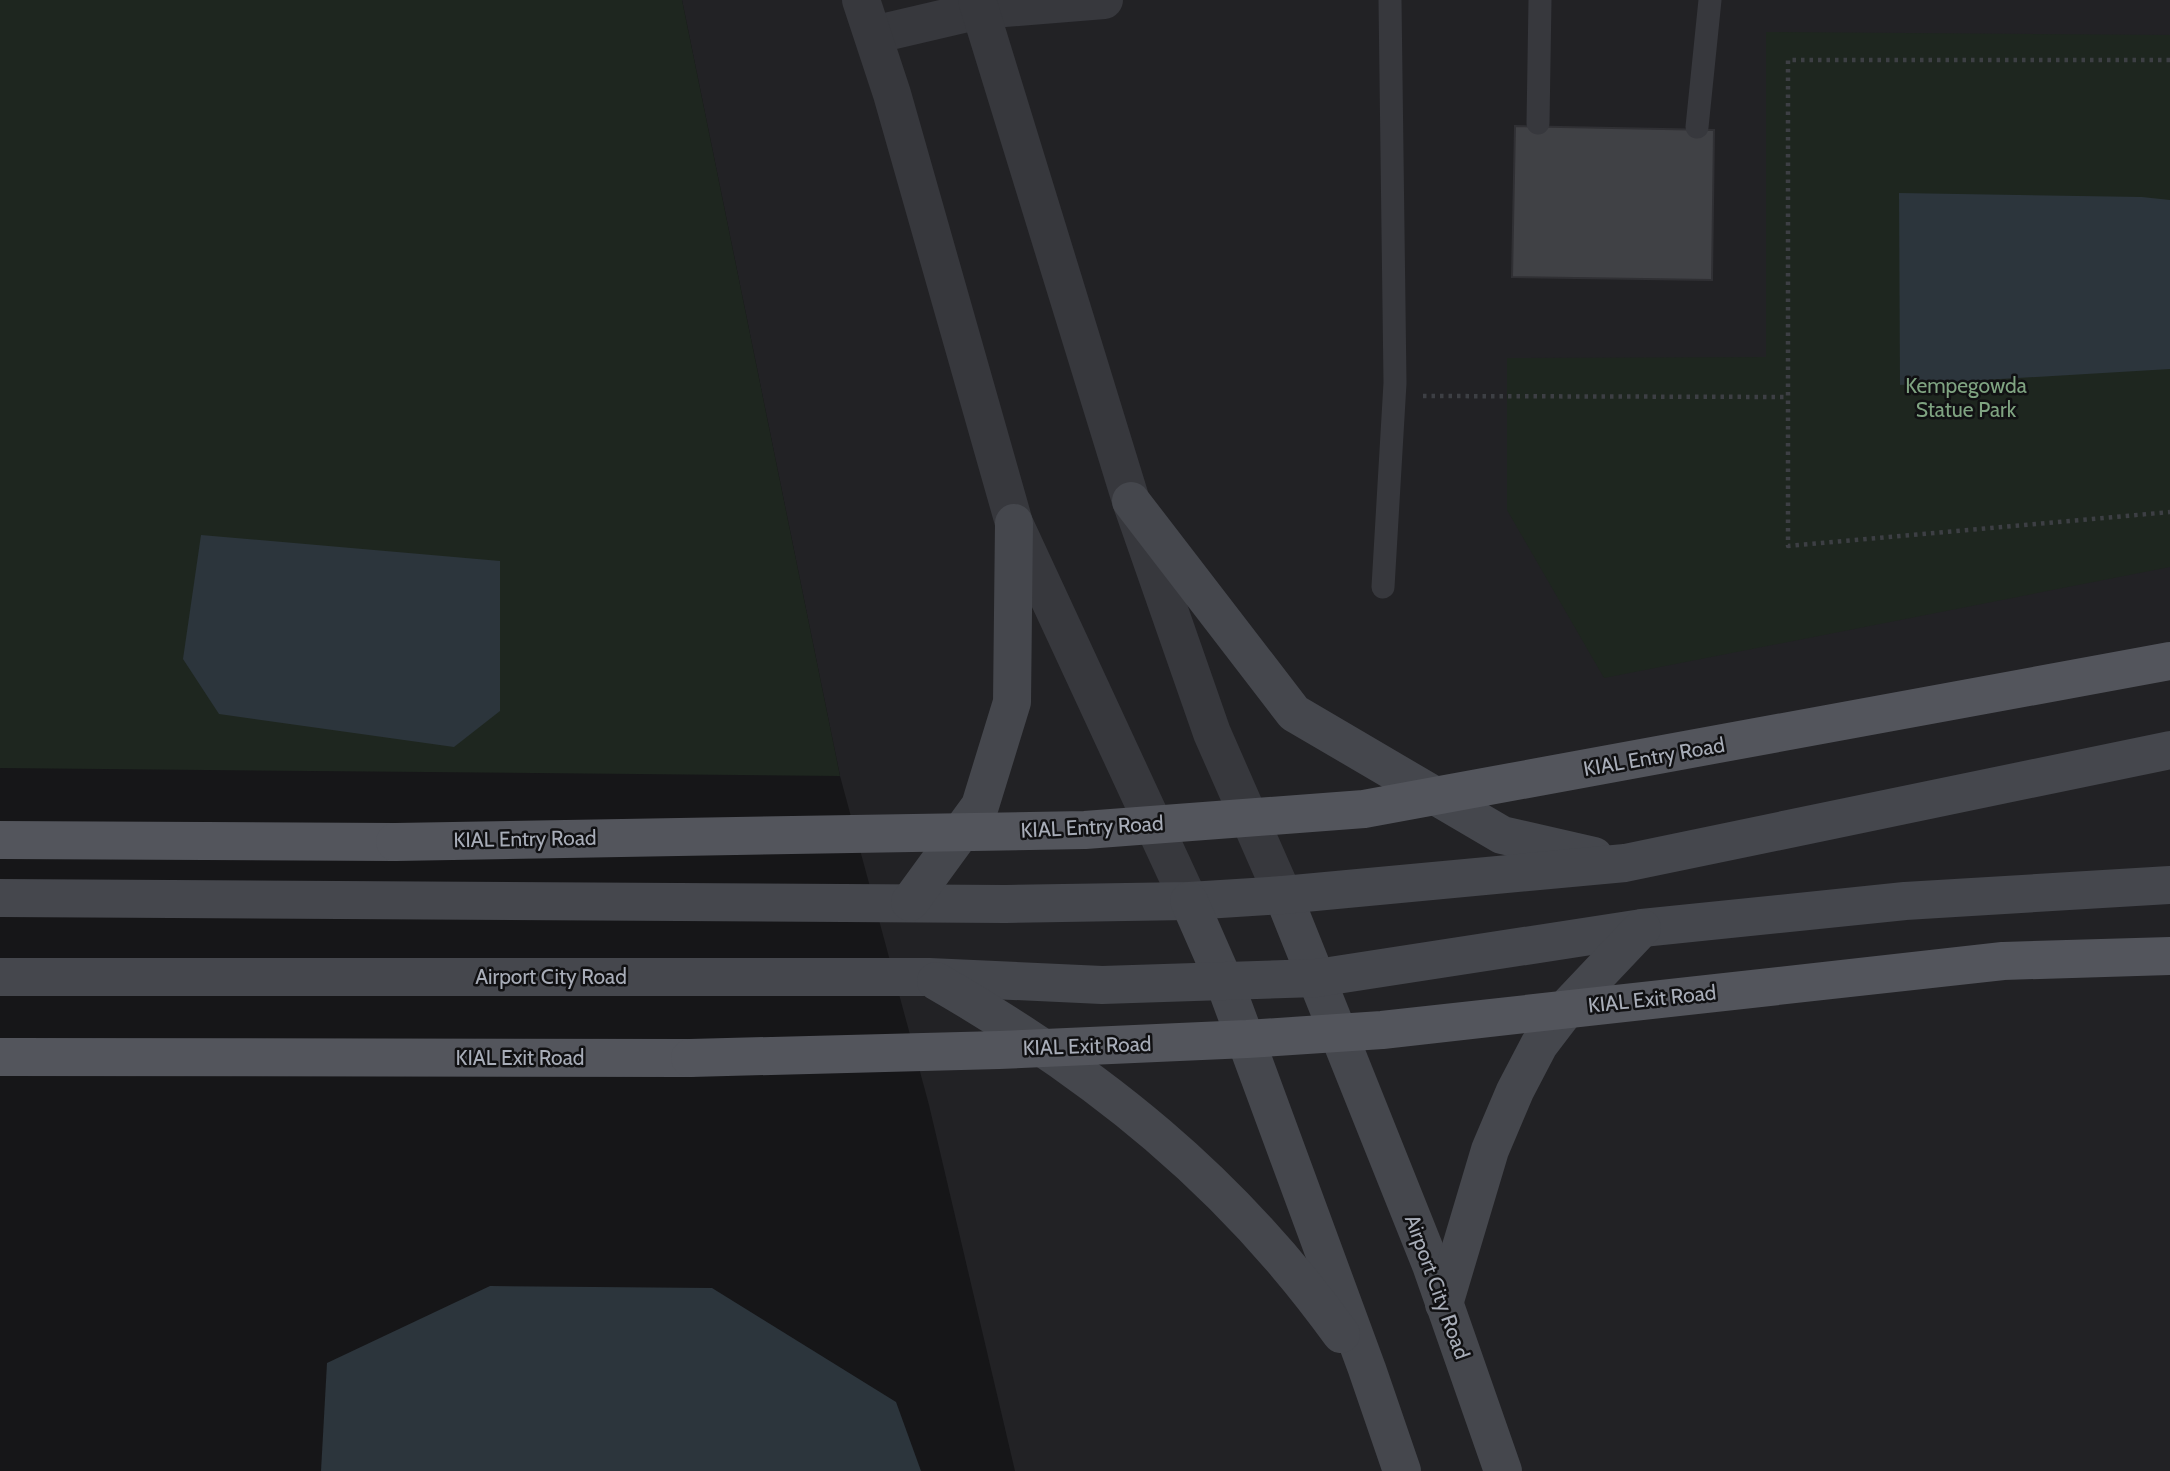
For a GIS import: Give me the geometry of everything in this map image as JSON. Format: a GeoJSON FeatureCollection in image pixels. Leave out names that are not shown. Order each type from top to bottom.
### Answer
{"type":"FeatureCollection","features":[{"type":"Feature","properties":{"kind":"main road"},"geometry":{"type":"LineString","coordinates":[[1131,501],[1294,713],[1502,835],[1625,863]]}},
{"type":"Feature","properties":{"kind":"main road"},"geometry":{"type":"LineString","coordinates":[[910,902],[980,806],[1012,702],[1014,523]]}},
{"type":"Feature","properties":{"kind":"main road","name":"KIAL Entry Road"},"geometry":{"type":"LineString","coordinates":[[0,840],[395,842],[1084,830],[1364,809],[2170,661]]}},
{"type":"Feature","properties":{"kind":"main road"},"geometry":{"type":"LineString","coordinates":[[0,898],[1006,904],[1189,901],[1283,895],[1625,863],[2170,750]]}},
{"type":"Feature","properties":{"kind":"main road"},"geometry":{"type":"LineString","coordinates":[[1224,982],[1317,978],[1642,928],[1905,901],[2170,885]]}},
{"type":"Feature","properties":{"kind":"main road","name":"Airport City Road"},"geometry":{"type":"LineString","coordinates":[[1283,895],[1368,1104],[1444,1304],[1503,1471]]}},
{"type":"Feature","properties":{"kind":"main road"},"geometry":{"type":"LineString","coordinates":[[1189,901],[1224,982],[1402,1471]]}},
{"type":"Feature","properties":{"kind":"main road"},"geometry":{"type":"LineString","coordinates":[[1444,1304],[1490,1150],[1515,1091],[1539,1045],[1571,1003],[1642,928]]}},
{"type":"Feature","properties":{"kind":"main road","name":"KIAL Exit Road"},"geometry":{"type":"LineString","coordinates":[[0,1057],[690,1058],[1247,1039],[1382,1030],[2004,961],[2170,956]]}},
{"type":"Feature","properties":{"kind":"main road","name":"Airport City Road"},"geometry":{"type":"LineString","coordinates":[[0,977],[929,977],[1102,985],[1224,982]]}},
{"type":"Feature","properties":{"kind":"main road"},"geometry":{"type":"LineString","coordinates":[[929,977],[1000,1018],[1069,1064],[1170,1144],[1242,1214],[1286,1264],[1328,1315],[1367,1369]]}},
{"type":"Feature","properties":{"kind":"street"},"geometry":{"type":"LineString","coordinates":[[861,0],[1014,523],[1189,901]]}},
{"type":"Feature","properties":{"kind":"street"},"geometry":{"type":"LineString","coordinates":[[873,35],[979,5],[1104,0]]}},
{"type":"Feature","properties":{"kind":"street"},"geometry":{"type":"LineString","coordinates":[[979,5],[1131,501],[1212,733],[1283,895]]}},
{"type":"Feature","properties":{"kind":"lane"},"geometry":{"type":"LineString","coordinates":[[1383,587],[1394,396],[1390,0]]}},
{"type":"Feature","properties":{"kind":"lane"},"geometry":{"type":"LineString","coordinates":[[1538,123],[1540,0]]}},
{"type":"Feature","properties":{"kind":"lane"},"geometry":{"type":"LineString","coordinates":[[1697,127],[1710,0]]}},
{"type":"Feature","properties":{"kind":"path"},"geometry":{"type":"LineString","coordinates":[[2170,61],[1788,60],[1788,546],[2170,512]]}},
{"type":"Feature","properties":{"kind":"path"},"geometry":{"type":"LineString","coordinates":[[1394,396],[1788,397]]}},
{"type":"Feature","properties":{"kind":"shaded area"},"geometry":{"type":"Polygon","coordinates":[[[682,0],[2170,0],[2170,1471],[1015,1471],[929,1105],[840,776],[682,0]]]}},
{"type":"Feature","properties":{"kind":"shaded area"},"geometry":{"type":"Polygon","coordinates":[[[1899,193],[2142,197],[2170,200],[2170,369],[1900,385],[1899,193]]]}},
{"type":"Feature","properties":{"kind":"shaded area"},"geometry":{"type":"Polygon","coordinates":[[[201,535],[500,561],[500,711],[454,747],[219,714],[183,659],[201,535]]]}},
{"type":"Feature","properties":{"kind":"shaded area"},"geometry":{"type":"Polygon","coordinates":[[[490,1286],[712,1288],[896,1402],[921,1471],[321,1471],[327,1363],[490,1286]]]}},
{"type":"Feature","properties":{"kind":"green space"},"geometry":{"type":"Polygon","coordinates":[[[0,0],[682,0],[840,776],[0,768],[0,0]]]}},
{"type":"Feature","properties":{"kind":"green space","name":"Kempegowda Statue Park"},"geometry":{"type":"Polygon","coordinates":[[[1766,32],[2170,35],[2170,567],[1604,678],[1507,510],[1507,358],[1766,357],[1766,32]]]}},
{"type":"Feature","properties":{"kind":"building"},"geometry":{"type":"Polygon","coordinates":[[[1515,126],[1714,130],[1712,280],[1512,277],[1515,126]]]}}]}
